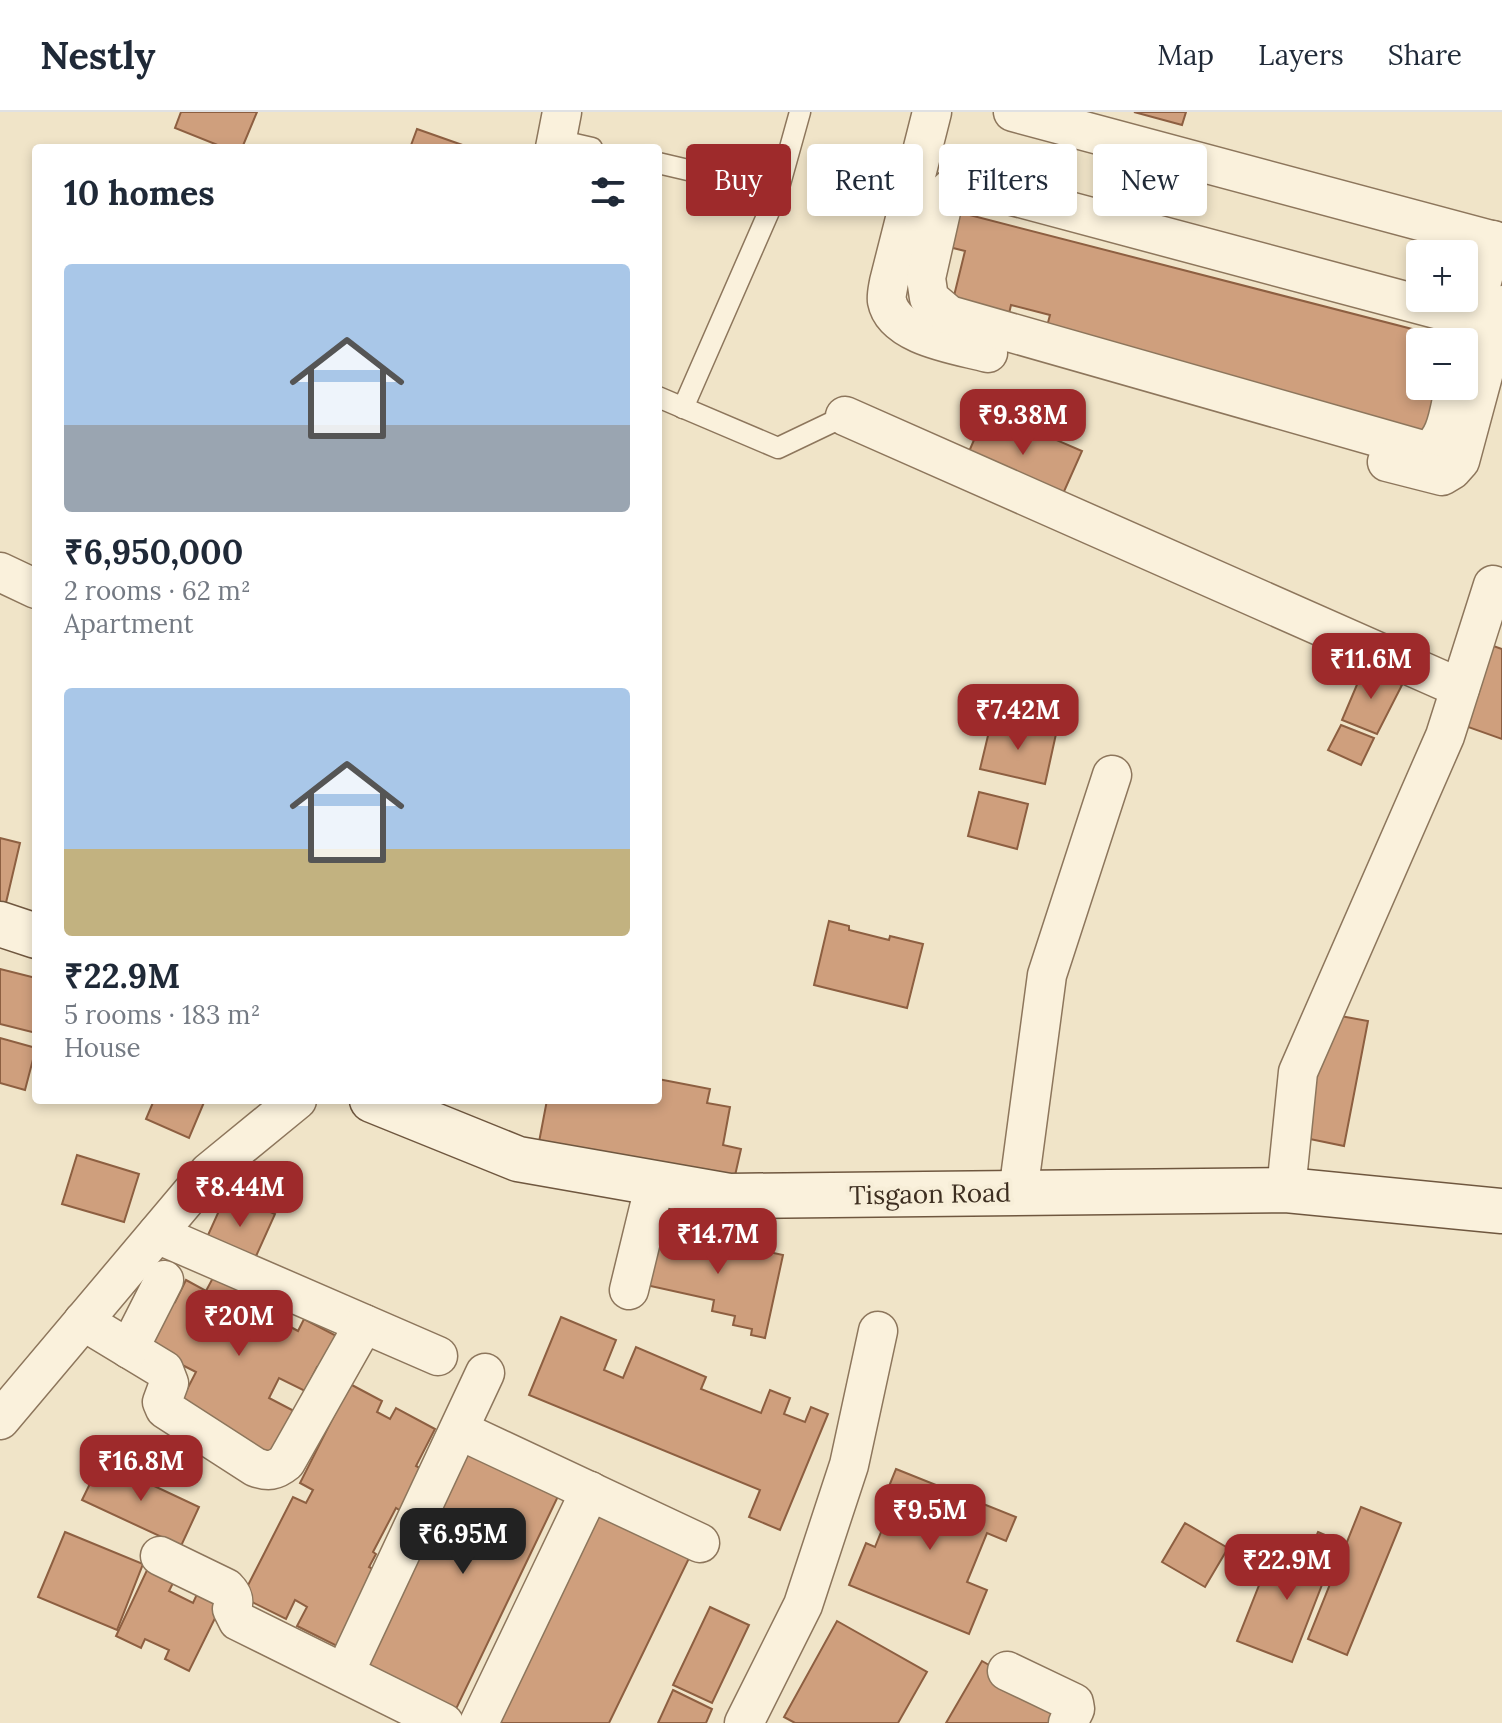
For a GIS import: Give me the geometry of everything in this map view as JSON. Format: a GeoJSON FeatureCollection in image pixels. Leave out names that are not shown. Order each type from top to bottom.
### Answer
{"type":"FeatureCollection","features":[{"type":"Feature","properties":{"kind":"street"},"geometry":{"type":"LineString","coordinates":[[932,112],[887,300],[894,316],[921,335],[1442,476],[1460,461],[1467,443],[1502,305]]}},
{"type":"Feature","properties":{"kind":"street"},"geometry":{"type":"LineString","coordinates":[[1013,112],[1497,241],[1471,328]]}},
{"type":"Feature","properties":{"kind":"street"},"geometry":{"type":"LineString","coordinates":[[1406,301],[964,183],[956,184],[945,194],[926,278],[929,298],[937,308],[949,315],[1426,451],[1436,447],[1442,436],[1451,400]]}},
{"type":"Feature","properties":{"kind":"street"},"geometry":{"type":"LineString","coordinates":[[845,416],[1460,688]]}},
{"type":"Feature","properties":{"kind":"street"},"geometry":{"type":"LineString","coordinates":[[0,572],[32,587]]}},
{"type":"Feature","properties":{"kind":"street"},"geometry":{"type":"LineString","coordinates":[[1286,1190],[1298,1072],[1445,736],[1493,585]]}},
{"type":"Feature","properties":{"kind":"street"},"geometry":{"type":"LineString","coordinates":[[1018,1193],[1047,975],[1112,775]]}},
{"type":"Feature","properties":{"kind":"street"},"geometry":{"type":"LineString","coordinates":[[0,924],[32,935]]}},
{"type":"Feature","properties":{"kind":"street"},"geometry":{"type":"LineString","coordinates":[[0,1420],[209,1172],[292,1104]]}},
{"type":"Feature","properties":{"kind":"street","name":"Tisgaon Road"},"geometry":{"type":"LineString","coordinates":[[382,1104],[518,1159],[729,1196],[1286,1190],[1502,1211]]}},
{"type":"Feature","properties":{"kind":"street"},"geometry":{"type":"LineString","coordinates":[[629,1290],[655,1183]]}},
{"type":"Feature","properties":{"kind":"street"},"geometry":{"type":"LineString","coordinates":[[157,1234],[438,1356]]}},
{"type":"Feature","properties":{"kind":"street"},"geometry":{"type":"LineString","coordinates":[[129,1349],[164,1280]]}},
{"type":"Feature","properties":{"kind":"street"},"geometry":{"type":"LineString","coordinates":[[83,1321],[164,1370],[169,1383],[162,1402],[165,1409],[255,1467],[267,1471],[277,1469],[286,1462],[364,1324]]}},
{"type":"Feature","properties":{"kind":"street"},"geometry":{"type":"LineString","coordinates":[[744,1723],[803,1605],[849,1465],[878,1331]]}},
{"type":"Feature","properties":{"kind":"street"},"geometry":{"type":"LineString","coordinates":[[345,1672],[485,1373]]}},
{"type":"Feature","properties":{"kind":"street"},"geometry":{"type":"LineString","coordinates":[[459,1430],[700,1543]]}},
{"type":"Feature","properties":{"kind":"street"},"geometry":{"type":"LineString","coordinates":[[479,1723],[590,1491]]}},
{"type":"Feature","properties":{"kind":"street"},"geometry":{"type":"LineString","coordinates":[[160,1556],[226,1588],[234,1602],[232,1609],[238,1621],[444,1723]]}},
{"type":"Feature","properties":{"kind":"street"},"geometry":{"type":"LineString","coordinates":[[1007,1671],[1074,1703],[1075,1709],[1068,1723]]}},
{"type":"Feature","properties":{"kind":"lane"},"geometry":{"type":"LineString","coordinates":[[791,144],[800,112]]}},
{"type":"Feature","properties":{"kind":"lane"},"geometry":{"type":"LineString","coordinates":[[662,164],[686,170]]}},
{"type":"Feature","properties":{"kind":"lane"},"geometry":{"type":"LineString","coordinates":[[683,408],[767,216]]}},
{"type":"Feature","properties":{"kind":"lane"},"geometry":{"type":"LineString","coordinates":[[662,399],[778,448],[845,416]]}},
{"type":"Feature","properties":{"kind":"building"},"geometry":{"type":"Polygon","coordinates":[[[181,112],[257,112],[244,144],[215,144],[175,128],[181,112]]]}},
{"type":"Feature","properties":{"kind":"building"},"geometry":{"type":"Polygon","coordinates":[[[1134,112],[1186,112],[1182,125],[1134,112]]]}},
{"type":"Feature","properties":{"kind":"building"},"geometry":{"type":"Polygon","coordinates":[[[417,129],[460,144],[411,144],[417,129]]]}},
{"type":"Feature","properties":{"kind":"building"},"geometry":{"type":"Polygon","coordinates":[[[957,216],[974,216],[1408,328],[1406,400],[1436,400],[1425,442],[1310,412],[1313,399],[1046,330],[1050,315],[1011,305],[1008,318],[952,304],[965,251],[949,247],[957,216]]]}},
{"type":"Feature","properties":{"kind":"building"},"geometry":{"type":"Polygon","coordinates":[[[987,410],[1082,451],[1058,505],[964,463],[987,410]]]}},
{"type":"Feature","properties":{"kind":"building"},"geometry":{"type":"Polygon","coordinates":[[[1482,642],[1502,649],[1502,739],[1454,722],[1482,642]]]}},
{"type":"Feature","properties":{"kind":"building"},"geometry":{"type":"Polygon","coordinates":[[[1364,668],[1402,685],[1377,734],[1342,720],[1364,668]]]}},
{"type":"Feature","properties":{"kind":"building"},"geometry":{"type":"Polygon","coordinates":[[[992,719],[1056,734],[1045,784],[980,769],[992,719]]]}},
{"type":"Feature","properties":{"kind":"building"},"geometry":{"type":"Polygon","coordinates":[[[1341,725],[1374,738],[1361,765],[1328,750],[1341,725]]]}},
{"type":"Feature","properties":{"kind":"building"},"geometry":{"type":"Polygon","coordinates":[[[979,792],[1028,804],[1017,849],[968,836],[979,792]]]}},
{"type":"Feature","properties":{"kind":"building"},"geometry":{"type":"Polygon","coordinates":[[[0,838],[20,843],[5,907],[0,906],[0,838]]]}},
{"type":"Feature","properties":{"kind":"building"},"geometry":{"type":"Polygon","coordinates":[[[829,921],[849,926],[849,930],[889,940],[890,936],[923,944],[907,1008],[814,985],[829,921]]]}},
{"type":"Feature","properties":{"kind":"building"},"geometry":{"type":"Polygon","coordinates":[[[0,969],[32,977],[32,1032],[0,1024],[0,969]]]}},
{"type":"Feature","properties":{"kind":"building"},"geometry":{"type":"Polygon","coordinates":[[[1324,1013],[1368,1021],[1344,1146],[1300,1137],[1324,1013]]]}},
{"type":"Feature","properties":{"kind":"building"},"geometry":{"type":"Polygon","coordinates":[[[0,1038],[32,1047],[32,1063],[25,1090],[0,1083],[0,1038]]]}},
{"type":"Feature","properties":{"kind":"building"},"geometry":{"type":"Polygon","coordinates":[[[662,1080],[710,1089],[707,1103],[730,1107],[723,1145],[741,1149],[734,1180],[539,1142],[546,1104],[662,1104],[662,1080]]]}},
{"type":"Feature","properties":{"kind":"building"},"geometry":{"type":"Polygon","coordinates":[[[152,1104],[203,1104],[189,1138],[146,1119],[152,1104]]]}},
{"type":"Feature","properties":{"kind":"building"},"geometry":{"type":"Polygon","coordinates":[[[77,1155],[139,1174],[124,1222],[62,1204],[77,1155]]]}},
{"type":"Feature","properties":{"kind":"building"},"geometry":{"type":"Polygon","coordinates":[[[227,1193],[275,1214],[252,1265],[204,1244],[227,1193]]]}},
{"type":"Feature","properties":{"kind":"building"},"geometry":{"type":"Polygon","coordinates":[[[658,1228],[783,1255],[765,1338],[751,1335],[752,1329],[733,1325],[735,1316],[712,1311],[714,1300],[646,1285],[658,1228]]]}},
{"type":"Feature","properties":{"kind":"building"},"geometry":{"type":"Polygon","coordinates":[[[215,1274],[283,1309],[278,1320],[298,1331],[304,1319],[348,1342],[331,1374],[317,1367],[305,1391],[279,1378],[269,1398],[294,1411],[271,1457],[177,1409],[196,1372],[141,1344],[165,1296],[175,1302],[186,1280],[206,1291],[215,1274]]]}},
{"type":"Feature","properties":{"kind":"building"},"geometry":{"type":"Polygon","coordinates":[[[561,1317],[616,1340],[604,1370],[623,1378],[636,1347],[706,1377],[701,1389],[761,1413],[770,1390],[790,1398],[784,1414],[805,1422],[811,1407],[828,1414],[780,1530],[749,1517],[760,1490],[529,1395],[561,1317]]]}},
{"type":"Feature","properties":{"kind":"building"},"geometry":{"type":"Polygon","coordinates":[[[350,1384],[382,1401],[377,1412],[390,1419],[396,1408],[435,1429],[416,1466],[426,1471],[404,1513],[396,1508],[373,1552],[376,1554],[369,1567],[375,1570],[337,1646],[297,1626],[307,1607],[295,1600],[286,1619],[242,1597],[293,1497],[306,1503],[313,1490],[300,1483],[350,1384]]]}},
{"type":"Feature","properties":{"kind":"building"},"geometry":{"type":"Polygon","coordinates":[[[470,1444],[562,1488],[456,1709],[364,1664],[470,1444]]]}},
{"type":"Feature","properties":{"kind":"building"},"geometry":{"type":"Polygon","coordinates":[[[101,1461],[199,1507],[181,1546],[82,1500],[101,1461]]]}},
{"type":"Feature","properties":{"kind":"building"},"geometry":{"type":"Polygon","coordinates":[[[896,1469],[1016,1517],[1006,1541],[987,1533],[967,1582],[987,1590],[969,1634],[849,1585],[866,1543],[875,1547],[894,1500],[885,1496],[896,1469]]]}},
{"type":"Feature","properties":{"kind":"building"},"geometry":{"type":"Polygon","coordinates":[[[599,1504],[693,1550],[609,1723],[492,1723],[599,1504]]]}},
{"type":"Feature","properties":{"kind":"building"},"geometry":{"type":"Polygon","coordinates":[[[1361,1507],[1401,1523],[1347,1655],[1308,1639],[1361,1507]]]}},
{"type":"Feature","properties":{"kind":"building"},"geometry":{"type":"Polygon","coordinates":[[[1185,1523],[1228,1548],[1205,1587],[1162,1562],[1185,1523]]]}},
{"type":"Feature","properties":{"kind":"building"},"geometry":{"type":"Polygon","coordinates":[[[65,1532],[143,1564],[117,1630],[38,1597],[65,1532]]]}},
{"type":"Feature","properties":{"kind":"building"},"geometry":{"type":"Polygon","coordinates":[[[1318,1532],[1339,1541],[1292,1662],[1237,1641],[1269,1560],[1301,1573],[1318,1532]]]}},
{"type":"Feature","properties":{"kind":"building"},"geometry":{"type":"Polygon","coordinates":[[[148,1568],[174,1581],[169,1591],[193,1603],[198,1592],[222,1604],[189,1671],[165,1659],[169,1650],[145,1639],[141,1648],[116,1636],[148,1568]]]}},
{"type":"Feature","properties":{"kind":"building"},"geometry":{"type":"Polygon","coordinates":[[[710,1607],[749,1625],[712,1703],[673,1685],[710,1607]]]}},
{"type":"Feature","properties":{"kind":"building"},"geometry":{"type":"Polygon","coordinates":[[[837,1621],[927,1672],[898,1723],[795,1723],[784,1717],[837,1621]]]}},
{"type":"Feature","properties":{"kind":"building"},"geometry":{"type":"Polygon","coordinates":[[[982,1661],[1062,1707],[1054,1723],[946,1723],[982,1661]]]}},
{"type":"Feature","properties":{"kind":"building"},"geometry":{"type":"Polygon","coordinates":[[[673,1690],[712,1709],[706,1723],[658,1723],[673,1690]]]}}]}
